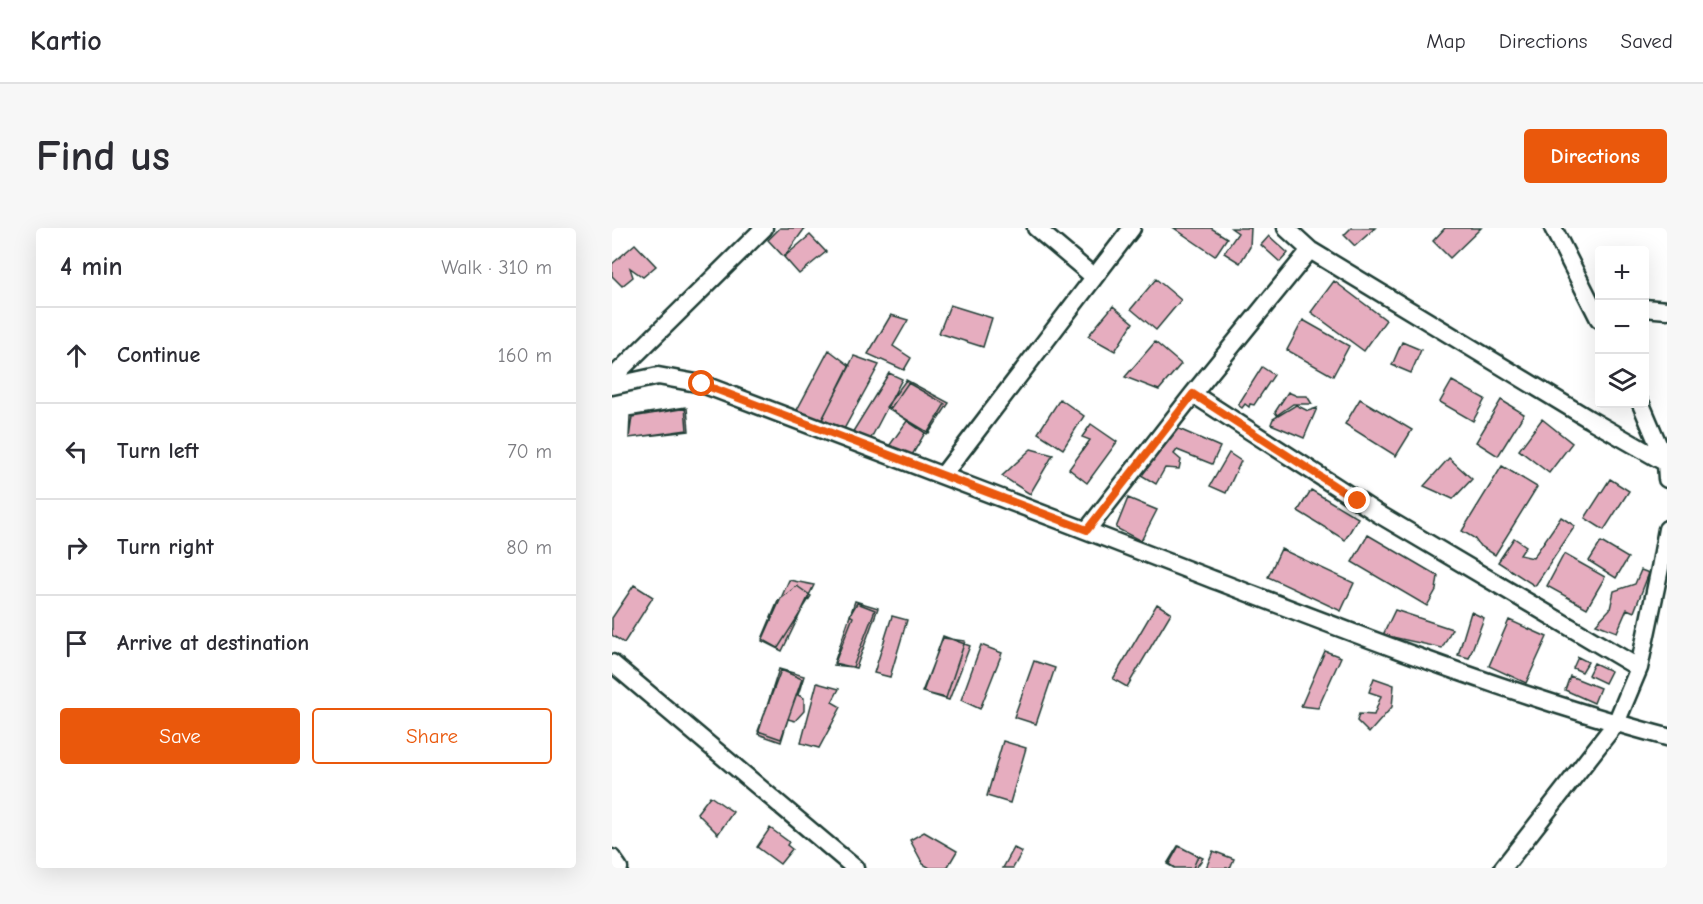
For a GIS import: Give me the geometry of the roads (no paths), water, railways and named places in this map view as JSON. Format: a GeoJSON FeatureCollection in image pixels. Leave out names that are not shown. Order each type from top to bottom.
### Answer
{"type":"FeatureCollection","features":[{"type":"Feature","properties":{"kind":"street"},"geometry":{"type":"LineString","coordinates":[[612,378],[764,228]]}},
{"type":"Feature","properties":{"kind":"street"},"geometry":{"type":"LineString","coordinates":[[1036,228],[1094,277]]}},
{"type":"Feature","properties":{"kind":"street"},"geometry":{"type":"LineString","coordinates":[[943,475],[1132,228]]}},
{"type":"Feature","properties":{"kind":"street"},"geometry":{"type":"LineString","coordinates":[[1286,228],[1310,250],[1588,419],[1666,471]]}},
{"type":"Feature","properties":{"kind":"street"},"geometry":{"type":"LineString","coordinates":[[1552,228],[1595,302]]}},
{"type":"Feature","properties":{"kind":"street"},"geometry":{"type":"LineString","coordinates":[[1087,530],[1193,394],[1310,250]]}},
{"type":"Feature","properties":{"kind":"street"},"geometry":{"type":"LineString","coordinates":[[1649,308],[1667,308]]}},
{"type":"Feature","properties":{"kind":"street"},"geometry":{"type":"LineString","coordinates":[[612,386],[658,376],[702,384],[1385,645],[1528,695],[1667,737]]}},
{"type":"Feature","properties":{"kind":"street"},"geometry":{"type":"LineString","coordinates":[[1193,394],[1377,513],[1639,668]]}},
{"type":"Feature","properties":{"kind":"street"},"geometry":{"type":"LineString","coordinates":[[1642,408],[1666,471]]}},
{"type":"Feature","properties":{"kind":"street"},"geometry":{"type":"LineString","coordinates":[[1503,868],[1616,723],[1639,668],[1666,537]]}},
{"type":"Feature","properties":{"kind":"street"},"geometry":{"type":"LineString","coordinates":[[612,663],[855,868]]}},
{"type":"Feature","properties":{"kind":"street"},"geometry":{"type":"LineString","coordinates":[[612,858],[619,868]]}}]}
